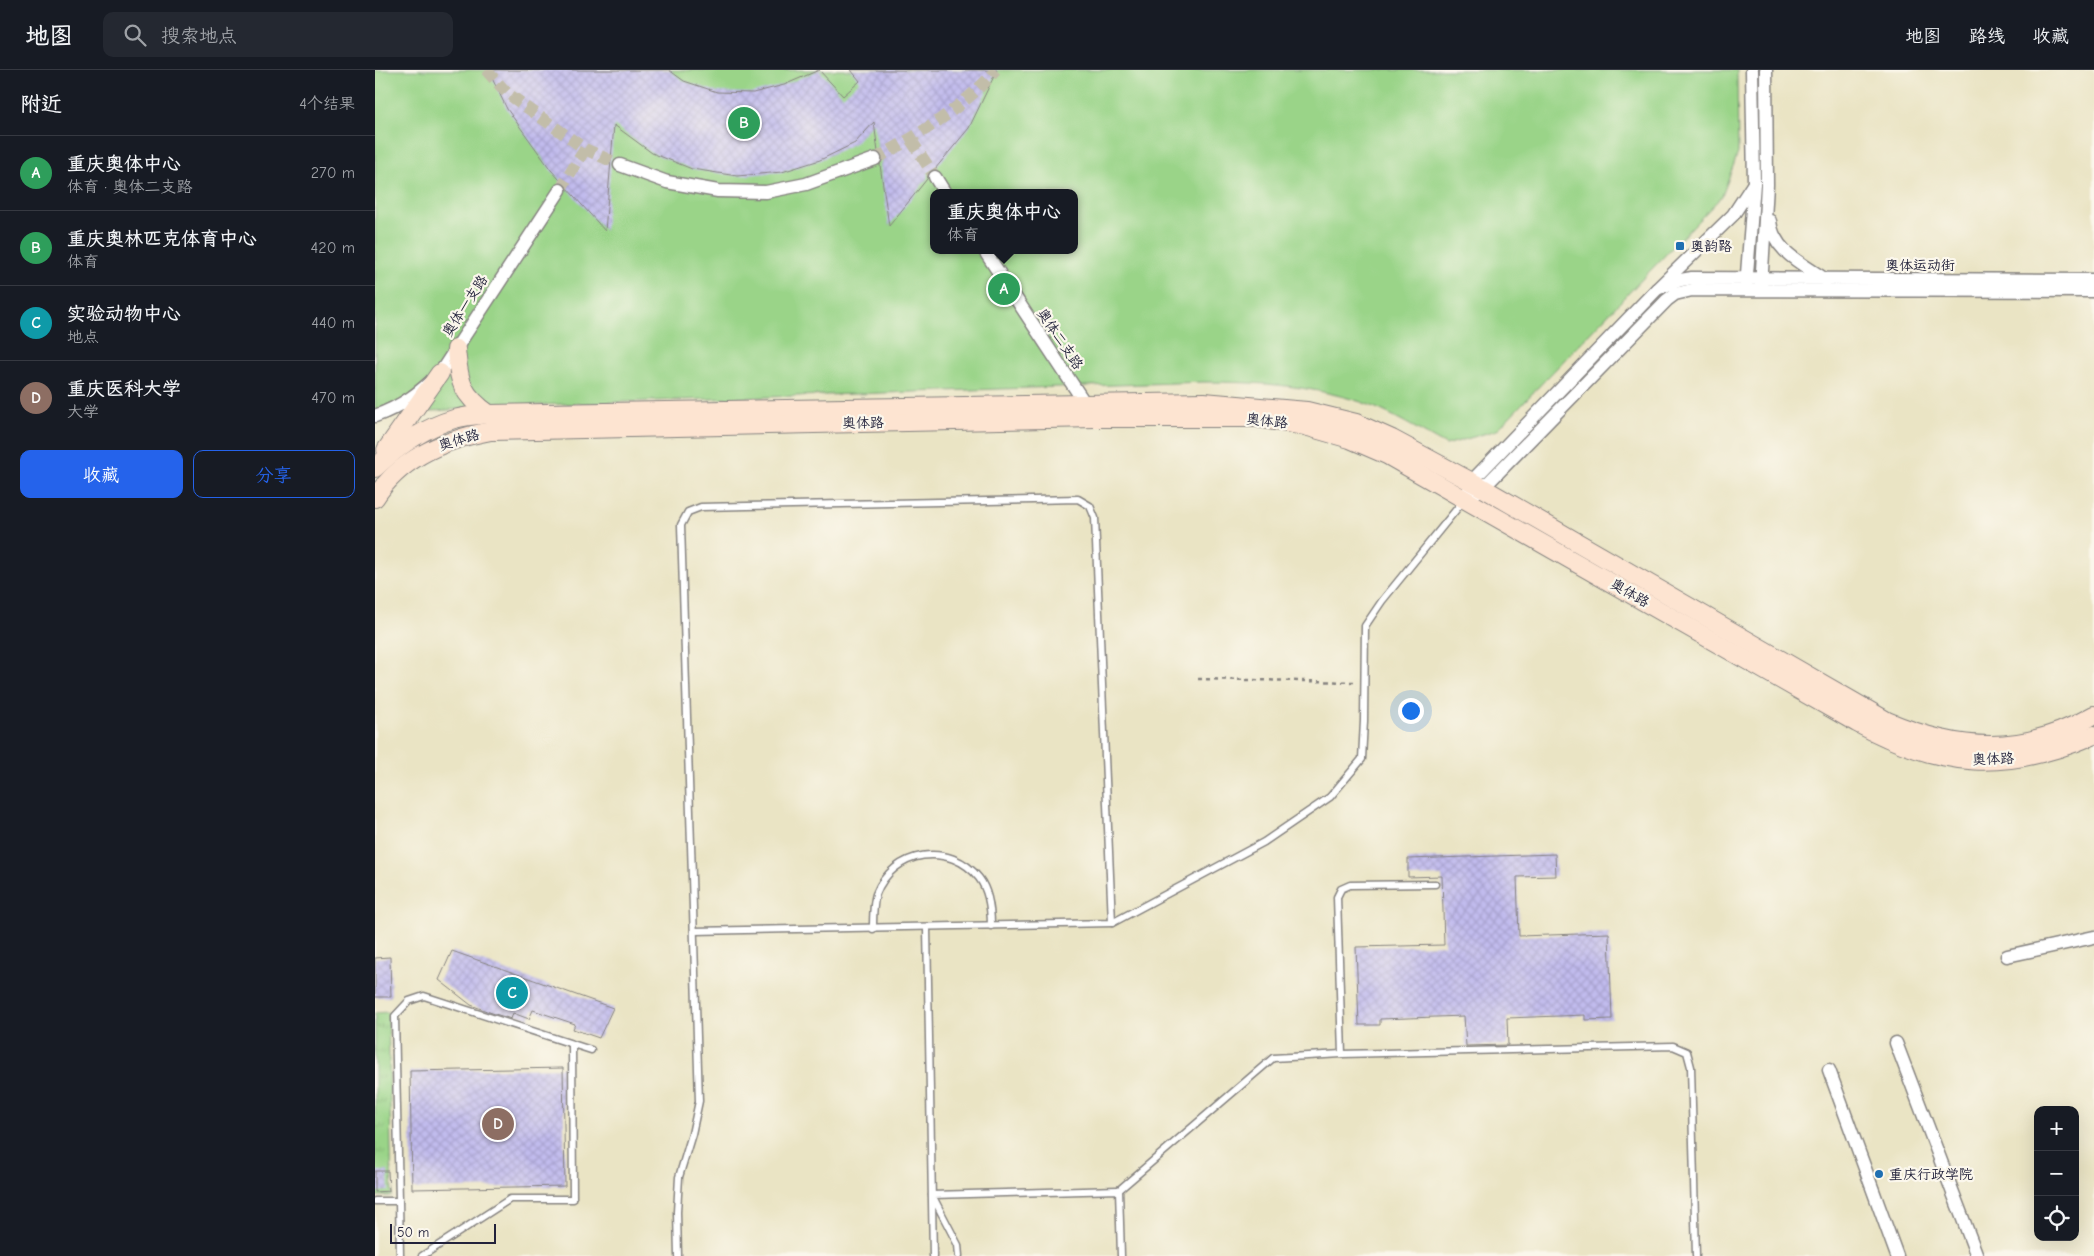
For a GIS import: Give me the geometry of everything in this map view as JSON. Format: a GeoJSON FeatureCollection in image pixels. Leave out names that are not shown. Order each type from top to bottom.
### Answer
{"type":"FeatureCollection","features":[{"type":"Feature","properties":{"kind":"main road"},"geometry":{"type":"LineString","coordinates":[[456,349],[458,371],[464,389],[474,402],[489,414]]}},
{"type":"Feature","properties":{"kind":"main road"},"geometry":{"type":"LineString","coordinates":[[375,468],[440,373]]}},
{"type":"Feature","properties":{"kind":"main road","name":"奥体路"},"geometry":{"type":"LineString","coordinates":[[375,468],[393,450],[421,432],[455,418],[489,414],[1204,402],[1307,411],[1356,424],[1392,439],[1477,485],[1879,717],[1913,732],[1963,744],[2000,745],[2031,741],[2092,721]]}},
{"type":"Feature","properties":{"kind":"main road","name":"奥体路"},"geometry":{"type":"LineString","coordinates":[[375,498],[381,488],[405,466],[432,448],[461,436],[491,431],[1096,418],[1256,418],[1305,426],[1350,439],[1387,455],[1857,723],[1911,748],[1936,756],[1970,761],[2003,761],[2056,750],[2092,721]]}},
{"type":"Feature","properties":{"kind":"street"},"geometry":{"type":"LineString","coordinates":[[1747,284],[1754,183],[1752,70]]}},
{"type":"Feature","properties":{"kind":"street"},"geometry":{"type":"LineString","coordinates":[[1762,284],[1767,185],[1767,70]]}},
{"type":"Feature","properties":{"kind":"street"},"geometry":{"type":"LineString","coordinates":[[620,165],[667,182],[718,191],[766,192],[806,184],[875,159]]}},
{"type":"Feature","properties":{"kind":"street"},"geometry":{"type":"LineString","coordinates":[[935,177],[942,189]]}},
{"type":"Feature","properties":{"kind":"street"},"geometry":{"type":"LineString","coordinates":[[1465,499],[1657,290],[1733,215],[1754,183]]}},
{"type":"Feature","properties":{"kind":"street"},"geometry":{"type":"LineString","coordinates":[[1767,185],[1771,228],[1775,240],[1781,248],[1826,280]]}},
{"type":"Feature","properties":{"kind":"street","name":"奥体一支路"},"geometry":{"type":"LineString","coordinates":[[375,416],[396,409],[440,373],[559,190]]}},
{"type":"Feature","properties":{"kind":"street","name":"奥体二支路"},"geometry":{"type":"LineString","coordinates":[[987,254],[1096,418]]}},
{"type":"Feature","properties":{"kind":"street"},"geometry":{"type":"LineString","coordinates":[[1657,290],[1686,279],[1747,284]]}},
{"type":"Feature","properties":{"kind":"street","name":"奥体运动街"},"geometry":{"type":"LineString","coordinates":[[1762,284],[1826,280],[2094,280]]}},
{"type":"Feature","properties":{"kind":"street"},"geometry":{"type":"LineString","coordinates":[[1477,485],[1675,294],[1692,290],[1747,284]]}},
{"type":"Feature","properties":{"kind":"street","name":"奥体运动街"},"geometry":{"type":"LineString","coordinates":[[1747,284],[2094,291]]}},
{"type":"Feature","properties":{"kind":"street"},"geometry":{"type":"LineString","coordinates":[[2007,956],[2094,937]]}},
{"type":"Feature","properties":{"kind":"street"},"geometry":{"type":"LineString","coordinates":[[1896,1043],[1977,1256]]}},
{"type":"Feature","properties":{"kind":"street"},"geometry":{"type":"LineString","coordinates":[[1829,1070],[1897,1256]]}},
{"type":"Feature","properties":{"kind":"lane"},"geometry":{"type":"LineString","coordinates":[[678,1256],[679,1177],[692,1134],[699,1101],[681,525],[688,512],[701,507],[1078,499],[1091,506],[1095,518],[1111,923]]}},
{"type":"Feature","properties":{"kind":"lane"},"geometry":{"type":"LineString","coordinates":[[693,931],[1111,923],[1264,842],[1330,798],[1362,759],[1365,626],[1382,601],[1465,499]]}},
{"type":"Feature","properties":{"kind":"lane"},"geometry":{"type":"LineString","coordinates":[[873,928],[876,895],[884,879],[897,865],[913,857],[932,854],[950,857],[967,866],[980,879],[988,896],[991,926]]}},
{"type":"Feature","properties":{"kind":"lane"},"geometry":{"type":"LineString","coordinates":[[1342,1054],[1337,897],[1341,889],[1350,884],[1435,884]]}},
{"type":"Feature","properties":{"kind":"lane"},"geometry":{"type":"LineString","coordinates":[[927,928],[933,1256]]}},
{"type":"Feature","properties":{"kind":"lane"},"geometry":{"type":"LineString","coordinates":[[400,1256],[395,1016],[409,1001],[424,996],[591,1050]]}},
{"type":"Feature","properties":{"kind":"lane"},"geometry":{"type":"LineString","coordinates":[[422,1256],[510,1200],[573,1199],[572,1044]]}},
{"type":"Feature","properties":{"kind":"lane"},"geometry":{"type":"LineString","coordinates":[[932,1195],[1119,1190],[1273,1058],[1342,1054],[1673,1046],[1687,1052],[1691,1067],[1696,1256]]}},
{"type":"Feature","properties":{"kind":"lane"},"geometry":{"type":"LineString","coordinates":[[1119,1190],[1121,1256]]}},
{"type":"Feature","properties":{"kind":"lane"},"geometry":{"type":"LineString","coordinates":[[932,1195],[958,1244],[959,1256]]}},
{"type":"Feature","properties":{"kind":"lane"},"geometry":{"type":"LineString","coordinates":[[375,1201],[399,1201]]}},
{"type":"Feature","properties":{"kind":"path"},"geometry":{"type":"LineString","coordinates":[[1198,679],[1365,682]]}},
{"type":"Feature","properties":{"kind":"green space"},"geometry":{"type":"Polygon","coordinates":[[[375,70],[1737,70],[1738,153],[1722,196],[1497,430],[1446,445],[1383,411],[1341,396],[1302,388],[1223,382],[507,406],[375,415],[375,70]]]}},
{"type":"Feature","properties":{"kind":"green space"},"geometry":{"type":"Polygon","coordinates":[[[388,1012],[392,1196],[375,1196],[375,1013],[388,1012]]]}},
{"type":"Feature","properties":{"kind":"building"},"geometry":{"type":"Polygon","coordinates":[[[488,70],[669,70],[684,81],[717,92],[753,93],[784,85],[819,70],[843,96],[860,81],[851,70],[997,70],[969,128],[935,169],[928,173],[927,179],[889,226],[880,165],[883,157],[878,152],[874,122],[855,143],[820,160],[782,172],[737,176],[692,169],[652,153],[614,125],[605,231],[551,170],[507,109],[488,70]]]}},
{"type":"Feature","properties":{"kind":"building"},"geometry":{"type":"Polygon","coordinates":[[[1555,854],[1556,876],[1517,877],[1519,936],[1609,933],[1612,1019],[1585,1020],[1585,1015],[1507,1018],[1508,1045],[1466,1046],[1464,1016],[1380,1019],[1380,1025],[1359,1025],[1356,947],[1444,945],[1442,876],[1408,877],[1408,859],[1555,854]]]}},
{"type":"Feature","properties":{"kind":"building"},"geometry":{"type":"Polygon","coordinates":[[[452,951],[613,1008],[599,1038],[573,1029],[575,1024],[533,1010],[529,1019],[513,1013],[511,1019],[471,1005],[439,980],[452,951]]]}},
{"type":"Feature","properties":{"kind":"building"},"geometry":{"type":"Polygon","coordinates":[[[390,957],[391,997],[375,997],[375,958],[390,957]]]}},
{"type":"Feature","properties":{"kind":"building"},"geometry":{"type":"Polygon","coordinates":[[[563,1068],[565,1186],[412,1189],[410,1071],[563,1068]]]}},
{"type":"Feature","properties":{"kind":"building"},"geometry":{"type":"Polygon","coordinates":[[[375,1171],[388,1171],[389,1191],[375,1192],[375,1171]]]}},
{"type":"Feature","properties":{"kind":"tunnel"},"geometry":{"type":"LineString","coordinates":[[486,70],[507,93],[585,149],[620,165]]}},
{"type":"Feature","properties":{"kind":"tunnel"},"geometry":{"type":"LineString","coordinates":[[875,159],[955,109],[996,70]]}},
{"type":"Feature","properties":{"kind":"tunnel"},"geometry":{"type":"LineString","coordinates":[[911,140],[935,177]]}},
{"type":"Feature","properties":{"kind":"tunnel"},"geometry":{"type":"LineString","coordinates":[[560,190],[585,149]]}},
{"type":"Feature","properties":{"kind":"place","name":"重庆奥林匹克体育中心"},"geometry":{"type":"Point","coordinates":[744,123]}},
{"type":"Feature","properties":{"kind":"place","name":"奥韵路"},"geometry":{"type":"Point","coordinates":[1680,246]}},
{"type":"Feature","properties":{"kind":"place","name":"重庆奥体中心"},"geometry":{"type":"Point","coordinates":[1004,289]}},
{"type":"Feature","properties":{"kind":"place","name":"实验动物中心"},"geometry":{"type":"Point","coordinates":[512,993]}},
{"type":"Feature","properties":{"kind":"place","name":"重庆医科大学"},"geometry":{"type":"Point","coordinates":[498,1124]}},
{"type":"Feature","properties":{"kind":"place","name":"重庆行政学院"},"geometry":{"type":"Point","coordinates":[1879,1174]}}]}
